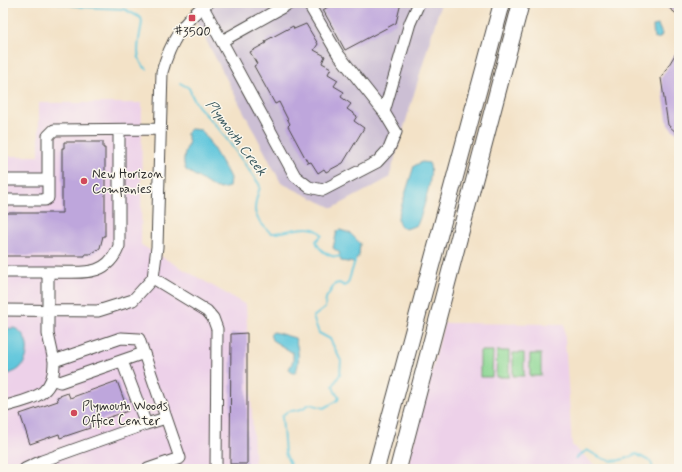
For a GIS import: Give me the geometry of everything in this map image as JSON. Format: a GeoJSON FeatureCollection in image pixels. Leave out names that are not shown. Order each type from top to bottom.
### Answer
{"type":"FeatureCollection","features":[{"type":"Feature","properties":{"kind":"highway"},"geometry":{"type":"LineString","coordinates":[[376,469],[502,3]]}},
{"type":"Feature","properties":{"kind":"highway"},"geometry":{"type":"LineString","coordinates":[[398,469],[521,3]]}},
{"type":"Feature","properties":{"kind":"street"},"geometry":{"type":"LineString","coordinates":[[222,41],[290,3]]}},
{"type":"Feature","properties":{"kind":"street"},"geometry":{"type":"LineString","coordinates":[[3,310],[98,311],[133,300],[153,278],[157,247],[159,129],[162,72],[167,53],[186,22],[206,5],[222,41],[295,176],[309,187],[323,190],[377,162],[389,149],[396,132],[384,112],[338,54],[308,3]]}},
{"type":"Feature","properties":{"kind":"street"},"geometry":{"type":"LineString","coordinates":[[384,112],[410,23],[419,3]]}},
{"type":"Feature","properties":{"kind":"street"},"geometry":{"type":"LineString","coordinates":[[3,200],[45,200],[48,198],[48,136],[54,130],[159,129]]}},
{"type":"Feature","properties":{"kind":"street"},"geometry":{"type":"LineString","coordinates":[[3,272],[94,271],[102,269],[110,263],[119,246],[119,130]]}},
{"type":"Feature","properties":{"kind":"street"},"geometry":{"type":"LineString","coordinates":[[3,180],[48,180]]}},
{"type":"Feature","properties":{"kind":"street"},"geometry":{"type":"LineString","coordinates":[[3,407],[43,394],[49,387],[52,379],[54,361],[48,334],[48,272]]}},
{"type":"Feature","properties":{"kind":"street"},"geometry":{"type":"LineString","coordinates":[[153,278],[207,311],[214,318],[217,329],[216,469]]}},
{"type":"Feature","properties":{"kind":"street"},"geometry":{"type":"LineString","coordinates":[[54,361],[121,338],[139,339],[180,458],[148,469]]}},
{"type":"Feature","properties":{"kind":"street"},"geometry":{"type":"LineString","coordinates":[[52,379],[60,382],[144,353]]}},
{"type":"Feature","properties":{"kind":"street"},"geometry":{"type":"LineString","coordinates":[[122,361],[146,424]]}},
{"type":"Feature","properties":{"kind":"street"},"geometry":{"type":"LineString","coordinates":[[25,469],[42,460],[166,418]]}},
{"type":"Feature","properties":{"kind":"shaded area"},"geometry":{"type":"Polygon","coordinates":[[[210,3],[441,3],[389,178],[333,208],[281,183],[193,15],[210,3]]]}},
{"type":"Feature","properties":{"kind":"shaded area"},"geometry":{"type":"Polygon","coordinates":[[[39,103],[142,103],[141,245],[246,305],[255,469],[3,469],[3,156],[39,156],[39,103]]]}},
{"type":"Feature","properties":{"kind":"shaded area"},"geometry":{"type":"Polygon","coordinates":[[[444,323],[564,324],[572,445],[599,469],[407,469],[444,323]]]}},
{"type":"Feature","properties":{"kind":"green space"},"geometry":{"type":"Polygon","coordinates":[[[480,351],[493,351],[492,377],[480,377],[480,351]]]}},
{"type":"Feature","properties":{"kind":"green space"},"geometry":{"type":"Polygon","coordinates":[[[497,351],[509,351],[509,377],[496,377],[497,351]]]}},
{"type":"Feature","properties":{"kind":"green space"},"geometry":{"type":"Polygon","coordinates":[[[513,353],[524,353],[524,376],[513,376],[513,353]]]}},
{"type":"Feature","properties":{"kind":"green space"},"geometry":{"type":"Polygon","coordinates":[[[530,354],[541,354],[541,376],[530,376],[530,354]]]}},
{"type":"Feature","properties":{"kind":"water"},"geometry":{"type":"Polygon","coordinates":[[[658,25],[662,34],[660,38],[654,39],[653,26],[658,25]]]}},
{"type":"Feature","properties":{"kind":"water"},"geometry":{"type":"Polygon","coordinates":[[[191,129],[201,130],[204,133],[230,178],[229,187],[221,189],[213,187],[186,170],[184,159],[189,141],[186,133],[191,129]]]}},
{"type":"Feature","properties":{"kind":"water"},"geometry":{"type":"Polygon","coordinates":[[[422,162],[429,163],[430,168],[427,194],[417,225],[406,229],[398,222],[398,217],[414,166],[422,162]]]}},
{"type":"Feature","properties":{"kind":"water"},"geometry":{"type":"Polygon","coordinates":[[[340,230],[350,233],[360,243],[359,255],[354,263],[341,261],[339,252],[333,248],[337,231],[340,230]]]}},
{"type":"Feature","properties":{"kind":"water"},"geometry":{"type":"Polygon","coordinates":[[[14,328],[23,335],[26,340],[26,358],[20,368],[3,376],[3,329],[14,328]]]}},
{"type":"Feature","properties":{"kind":"water"},"geometry":{"type":"Polygon","coordinates":[[[274,332],[295,338],[298,351],[298,365],[295,373],[292,373],[289,369],[293,361],[293,353],[272,340],[270,334],[274,332]]]}},
{"type":"Feature","properties":{"kind":"building"},"geometry":{"type":"Polygon","coordinates":[[[330,3],[401,3],[396,23],[345,50],[323,10],[331,5],[330,3]]]}},
{"type":"Feature","properties":{"kind":"building"},"geometry":{"type":"Polygon","coordinates":[[[663,3],[679,3],[679,16],[663,3]]]}},
{"type":"Feature","properties":{"kind":"building"},"geometry":{"type":"Polygon","coordinates":[[[306,24],[318,44],[314,50],[325,56],[322,63],[331,68],[328,74],[338,80],[334,86],[344,92],[341,97],[351,104],[347,109],[357,116],[354,121],[364,128],[343,163],[326,172],[324,169],[318,173],[311,162],[308,163],[288,126],[290,124],[279,102],[275,104],[254,66],[257,64],[250,52],[266,43],[265,41],[293,26],[294,29],[306,24]]]}},
{"type":"Feature","properties":{"kind":"building"},"geometry":{"type":"Polygon","coordinates":[[[679,48],[679,135],[668,125],[661,78],[679,48]]]}},
{"type":"Feature","properties":{"kind":"building","name":"New Horizon Companies"},"geometry":{"type":"Polygon","coordinates":[[[64,142],[103,142],[103,148],[105,148],[105,236],[103,236],[100,248],[91,254],[85,254],[85,256],[3,256],[3,213],[62,213],[62,148],[64,148],[64,142]]]}},
{"type":"Feature","properties":{"kind":"building"},"geometry":{"type":"Polygon","coordinates":[[[247,333],[247,464],[230,464],[231,334],[247,333]]]}},
{"type":"Feature","properties":{"kind":"building","name":"Plymouth Woods Office Center"},"geometry":{"type":"Polygon","coordinates":[[[117,381],[128,411],[89,424],[90,428],[60,438],[59,434],[30,444],[20,414],[58,401],[57,397],[68,393],[70,398],[117,381]]]}},
{"type":"Feature","properties":{"kind":"waterway","name":"Plymouth Creek"},"geometry":{"type":"LineString","coordinates":[[59,3],[83,7],[124,9],[141,18],[142,22],[138,54],[142,65],[147,69]]}},
{"type":"Feature","properties":{"kind":"waterway","name":"Plymouth Creek"},"geometry":{"type":"LineString","coordinates":[[180,83],[189,88],[198,106],[219,129],[259,184],[260,187],[255,213],[260,222],[271,233],[312,228],[322,235],[316,241],[323,251],[330,255],[338,257],[342,256]]}},
{"type":"Feature","properties":{"kind":"waterway","name":"Plymouth Creek"},"geometry":{"type":"LineString","coordinates":[[292,469],[285,453],[282,417],[287,412],[301,409],[310,404],[324,408],[338,400],[339,396],[335,392],[333,386],[340,374],[341,361],[330,339],[319,333],[313,317],[325,308],[326,298],[335,284],[339,283],[345,286],[348,283],[355,261]]}},
{"type":"Feature","properties":{"kind":"waterway","name":"Plymouth Creek"},"geometry":{"type":"LineString","coordinates":[[575,459],[587,450],[611,461],[622,460],[636,454],[651,462],[653,469]]}},
{"type":"Feature","properties":{"kind":"place","name":"#3500"},"geometry":{"type":"Point","coordinates":[192,18]}},
{"type":"Feature","properties":{"kind":"place","name":"New Horizon Companies"},"geometry":{"type":"Point","coordinates":[84,181]}},
{"type":"Feature","properties":{"kind":"place","name":"Plymouth Woods Office Center"},"geometry":{"type":"Point","coordinates":[74,413]}}]}
